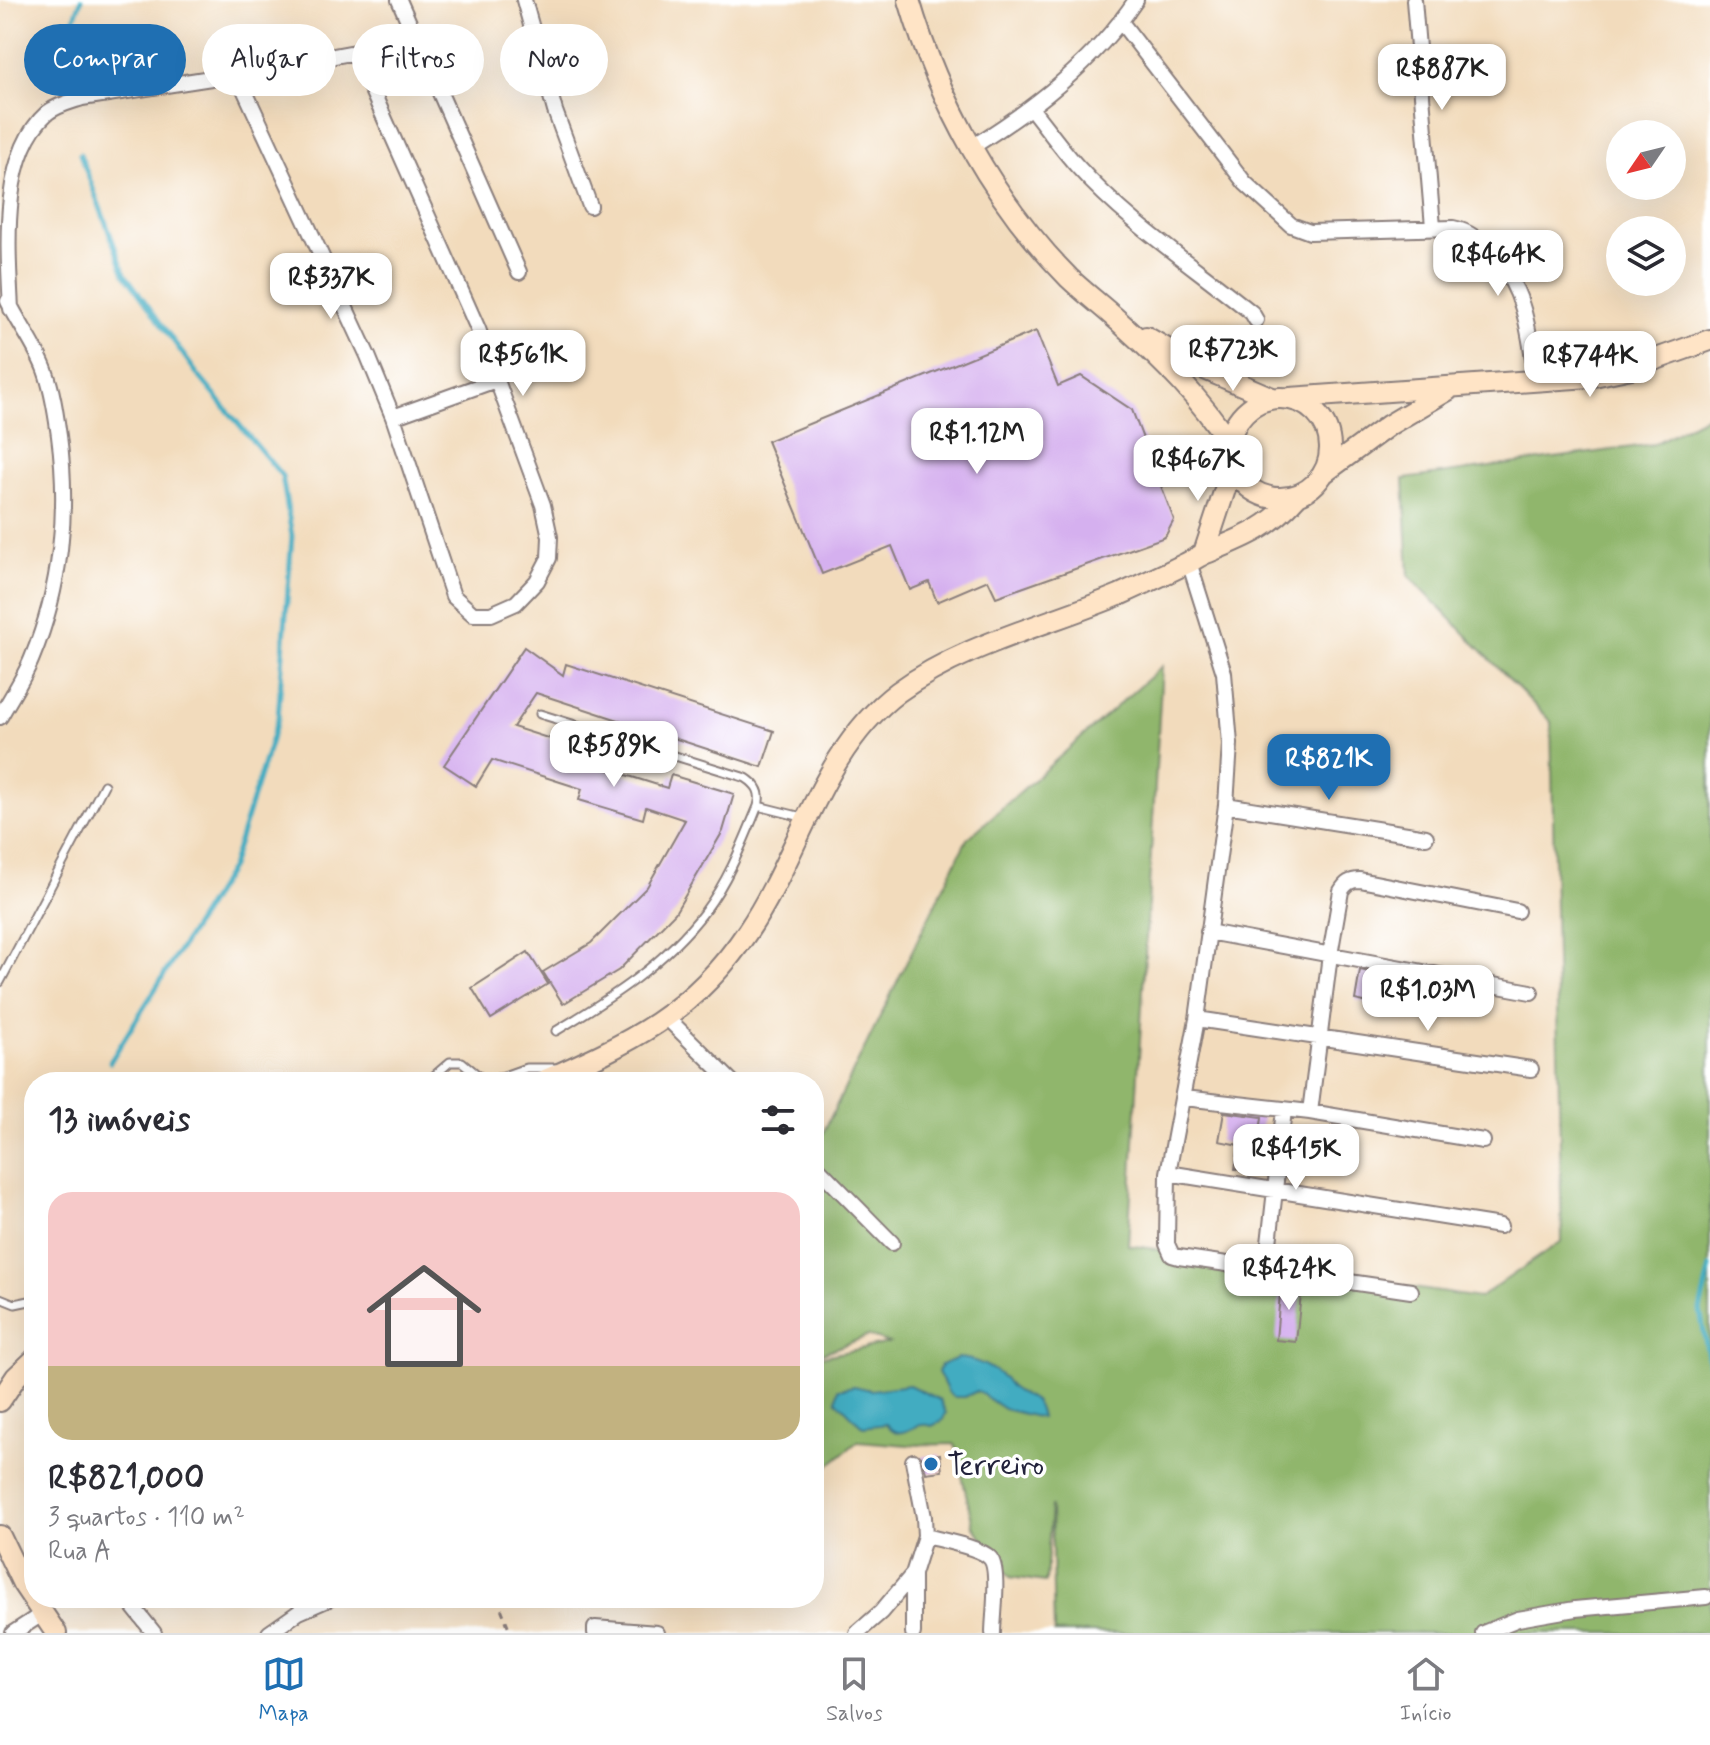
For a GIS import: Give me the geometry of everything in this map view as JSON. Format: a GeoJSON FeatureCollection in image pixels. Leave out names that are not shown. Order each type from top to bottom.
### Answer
{"type":"FeatureCollection","features":[{"type":"Feature","properties":{"kind":"main road"},"geometry":{"type":"LineString","coordinates":[[909,0],[919,36],[940,85],[972,147],[1009,208],[1085,293],[1192,392],[1230,444]]}},
{"type":"Feature","properties":{"kind":"main road"},"geometry":{"type":"LineString","coordinates":[[563,1072],[611,1051],[667,1018],[722,966],[748,931],[842,753],[859,729],[885,702],[915,681],[990,643],[1118,595],[1256,533],[1283,512],[1297,496],[1318,483],[1331,454],[1329,435],[1322,418],[1308,405],[1281,398],[1191,363],[1123,325]]}},
{"type":"Feature","properties":{"kind":"main road"},"geometry":{"type":"LineString","coordinates":[[1297,496],[1281,499],[1266,497],[1240,479],[1233,465],[1230,444],[1234,427],[1243,413],[1256,403],[1281,398],[1565,381],[1610,373],[1710,340]]}},
{"type":"Feature","properties":{"kind":"main road"},"geometry":{"type":"LineString","coordinates":[[1325,472],[1389,425],[1453,387]]}},
{"type":"Feature","properties":{"kind":"main road"},"geometry":{"type":"LineString","coordinates":[[1196,558],[1233,465]]}},
{"type":"Feature","properties":{"kind":"main road"},"geometry":{"type":"LineString","coordinates":[[0,1399],[24,1369]]}},
{"type":"Feature","properties":{"kind":"main road"},"geometry":{"type":"LineString","coordinates":[[0,1536],[24,1583]]}},
{"type":"Feature","properties":{"kind":"main road"},"geometry":{"type":"LineString","coordinates":[[39,1608],[56,1633]]}},
{"type":"Feature","properties":{"kind":"street"},"geometry":{"type":"LineString","coordinates":[[399,0],[408,24]]}},
{"type":"Feature","properties":{"kind":"street"},"geometry":{"type":"LineString","coordinates":[[524,0],[555,111],[590,206]]}},
{"type":"Feature","properties":{"kind":"street"},"geometry":{"type":"LineString","coordinates":[[972,147],[1031,108],[1094,53],[1136,0]]}},
{"type":"Feature","properties":{"kind":"street"},"geometry":{"type":"LineString","coordinates":[[1414,0],[1433,227]]}},
{"type":"Feature","properties":{"kind":"street"},"geometry":{"type":"LineString","coordinates":[[1121,22],[1245,183],[1291,225],[1310,232],[1433,227],[1464,230],[1489,251],[1522,305],[1537,381]]}},
{"type":"Feature","properties":{"kind":"street"},"geometry":{"type":"LineString","coordinates":[[11,309],[5,214],[7,196],[25,141],[46,114],[60,105],[82,98],[202,79]]}},
{"type":"Feature","properties":{"kind":"street"},"geometry":{"type":"LineString","coordinates":[[247,96],[393,417],[439,562],[453,596],[473,614],[491,614],[516,603],[537,581],[549,558],[550,537],[543,505],[478,329],[375,96]]}},
{"type":"Feature","properties":{"kind":"street"},"geometry":{"type":"LineString","coordinates":[[440,96],[519,272]]}},
{"type":"Feature","properties":{"kind":"street"},"geometry":{"type":"LineString","coordinates":[[1031,108],[1106,195],[1252,313],[1256,320]]}},
{"type":"Feature","properties":{"kind":"street"},"geometry":{"type":"LineString","coordinates":[[0,284],[45,370],[64,470],[58,566],[40,635],[23,678],[0,717]]}},
{"type":"Feature","properties":{"kind":"street"},"geometry":{"type":"LineString","coordinates":[[393,417],[496,380]]}},
{"type":"Feature","properties":{"kind":"street"},"geometry":{"type":"LineString","coordinates":[[1196,558],[1224,673],[1230,744],[1226,805],[1197,1019],[1168,1173],[1168,1250],[1172,1255],[1411,1291]]}},
{"type":"Feature","properties":{"kind":"street"},"geometry":{"type":"LineString","coordinates":[[1226,805],[1426,837]]}},
{"type":"Feature","properties":{"kind":"street"},"geometry":{"type":"LineString","coordinates":[[1310,1112],[1341,891],[1353,880],[1517,911]]}},
{"type":"Feature","properties":{"kind":"street"},"geometry":{"type":"LineString","coordinates":[[1208,932],[1531,992]]}},
{"type":"Feature","properties":{"kind":"street"},"geometry":{"type":"LineString","coordinates":[[667,1018],[722,1072]]}},
{"type":"Feature","properties":{"kind":"street"},"geometry":{"type":"LineString","coordinates":[[1197,1019],[1531,1069]]}},
{"type":"Feature","properties":{"kind":"street"},"geometry":{"type":"LineString","coordinates":[[1184,1098],[1310,1112],[1483,1141]]}},
{"type":"Feature","properties":{"kind":"street"},"geometry":{"type":"LineString","coordinates":[[1266,1270],[1284,1110]]}},
{"type":"Feature","properties":{"kind":"street"},"geometry":{"type":"LineString","coordinates":[[1168,1173],[1500,1226]]}},
{"type":"Feature","properties":{"kind":"street"},"geometry":{"type":"LineString","coordinates":[[824,1174],[892,1243]]}},
{"type":"Feature","properties":{"kind":"street"},"geometry":{"type":"LineString","coordinates":[[913,1461],[925,1536],[913,1574],[913,1633]]}},
{"type":"Feature","properties":{"kind":"street"},"geometry":{"type":"LineString","coordinates":[[925,1536],[981,1552],[990,1558],[995,1569],[993,1633]]}},
{"type":"Feature","properties":{"kind":"street"},"geometry":{"type":"LineString","coordinates":[[857,1633],[881,1612],[913,1574]]}},
{"type":"Feature","properties":{"kind":"street"},"geometry":{"type":"LineString","coordinates":[[1483,1633],[1518,1619],[1575,1609],[1706,1597]]}},
{"type":"Feature","properties":{"kind":"street"},"geometry":{"type":"LineString","coordinates":[[134,1608],[154,1633]]}},
{"type":"Feature","properties":{"kind":"street"},"geometry":{"type":"LineString","coordinates":[[269,1633],[308,1608]]}},
{"type":"Feature","properties":{"kind":"street"},"geometry":{"type":"LineString","coordinates":[[13,1633],[42,1614]]}},
{"type":"Feature","properties":{"kind":"street"},"geometry":{"type":"LineString","coordinates":[[595,1630],[657,1633]]}},
{"type":"Feature","properties":{"kind":"lane"},"geometry":{"type":"LineString","coordinates":[[540,714],[746,778],[761,797],[733,866],[705,911],[663,958],[613,997],[556,1031]]}},
{"type":"Feature","properties":{"kind":"lane"},"geometry":{"type":"LineString","coordinates":[[0,982],[104,785]]}},
{"type":"Feature","properties":{"kind":"lane"},"geometry":{"type":"LineString","coordinates":[[758,806],[808,818]]}},
{"type":"Feature","properties":{"kind":"lane"},"geometry":{"type":"LineString","coordinates":[[438,1072],[450,1062],[462,1062],[474,1072]]}},
{"type":"Feature","properties":{"kind":"lane"},"geometry":{"type":"LineString","coordinates":[[515,1072],[526,1068],[574,1067]]}},
{"type":"Feature","properties":{"kind":"lane"},"geometry":{"type":"LineString","coordinates":[[0,1298],[15,1304],[24,1302]]}},
{"type":"Feature","properties":{"kind":"path"},"geometry":{"type":"LineString","coordinates":[[501,1608],[511,1633]]}},
{"type":"Feature","properties":{"kind":"green space"},"geometry":{"type":"Polygon","coordinates":[[[1710,414],[1710,1633],[1054,1633],[1051,1505],[1046,1582],[1010,1577],[973,1525],[955,1444],[908,1445],[858,1441],[824,1470],[824,1356],[889,1343],[868,1336],[824,1352],[824,1131],[967,839],[1162,666],[1128,1245],[1479,1298],[1562,1241],[1551,722],[1409,576],[1404,479],[1654,444],[1710,414]]]}},
{"type":"Feature","properties":{"kind":"water"},"geometry":{"type":"Polygon","coordinates":[[[958,1358],[976,1362],[999,1374],[1011,1387],[1034,1401],[1041,1418],[1004,1409],[977,1391],[965,1397],[954,1397],[938,1372],[941,1365],[958,1358]]]}},
{"type":"Feature","properties":{"kind":"water"},"geometry":{"type":"Polygon","coordinates":[[[909,1385],[940,1400],[946,1413],[942,1421],[903,1432],[893,1430],[886,1424],[863,1427],[836,1400],[838,1389],[854,1386],[871,1390],[909,1385]]]}},
{"type":"Feature","properties":{"kind":"building"},"geometry":{"type":"Polygon","coordinates":[[[1036,331],[1058,386],[1081,376],[1132,410],[1174,520],[1165,537],[996,597],[988,580],[937,602],[929,582],[910,590],[892,546],[822,574],[767,441],[1036,331]]]}},
{"type":"Feature","properties":{"kind":"building"},"geometry":{"type":"Polygon","coordinates":[[[524,647],[563,675],[566,664],[774,731],[762,767],[536,693],[513,727],[582,749],[578,760],[667,788],[671,775],[734,794],[723,831],[675,913],[619,970],[563,1004],[543,972],[591,943],[647,887],[685,820],[646,807],[643,819],[579,800],[582,789],[492,760],[476,786],[444,765],[524,647]]]}},
{"type":"Feature","properties":{"kind":"building"},"geometry":{"type":"Polygon","coordinates":[[[528,952],[548,984],[491,1019],[472,988],[528,952]]]}},
{"type":"Feature","properties":{"kind":"building"},"geometry":{"type":"Polygon","coordinates":[[[1360,970],[1389,976],[1392,982],[1402,983],[1399,1010],[1355,1000],[1360,970]]]}},
{"type":"Feature","properties":{"kind":"building"},"geometry":{"type":"Polygon","coordinates":[[[1224,1112],[1262,1117],[1255,1172],[1235,1169],[1239,1145],[1219,1141],[1224,1112]]]}},
{"type":"Feature","properties":{"kind":"building"},"geometry":{"type":"Polygon","coordinates":[[[1281,1282],[1302,1285],[1296,1342],[1276,1340],[1281,1282]]]}},
{"type":"Feature","properties":{"kind":"building","name":"Terreiro"},"geometry":{"type":"Polygon","coordinates":[[[940,1454],[942,1471],[926,1473],[922,1457],[940,1454]]]}},
{"type":"Feature","properties":{"kind":"waterway"},"geometry":{"type":"LineString","coordinates":[[72,24],[81,0]]}},
{"type":"Feature","properties":{"kind":"waterway"},"geometry":{"type":"LineString","coordinates":[[80,154],[125,274],[198,375],[282,476],[292,536],[278,718],[231,867],[110,1062]]}},
{"type":"Feature","properties":{"kind":"waterway"},"geometry":{"type":"LineString","coordinates":[[1710,1267],[1700,1310],[1710,1368]]}},
{"type":"Feature","properties":{"kind":"place","name":"Terreiro"},"geometry":{"type":"Point","coordinates":[931,1464]}}]}
